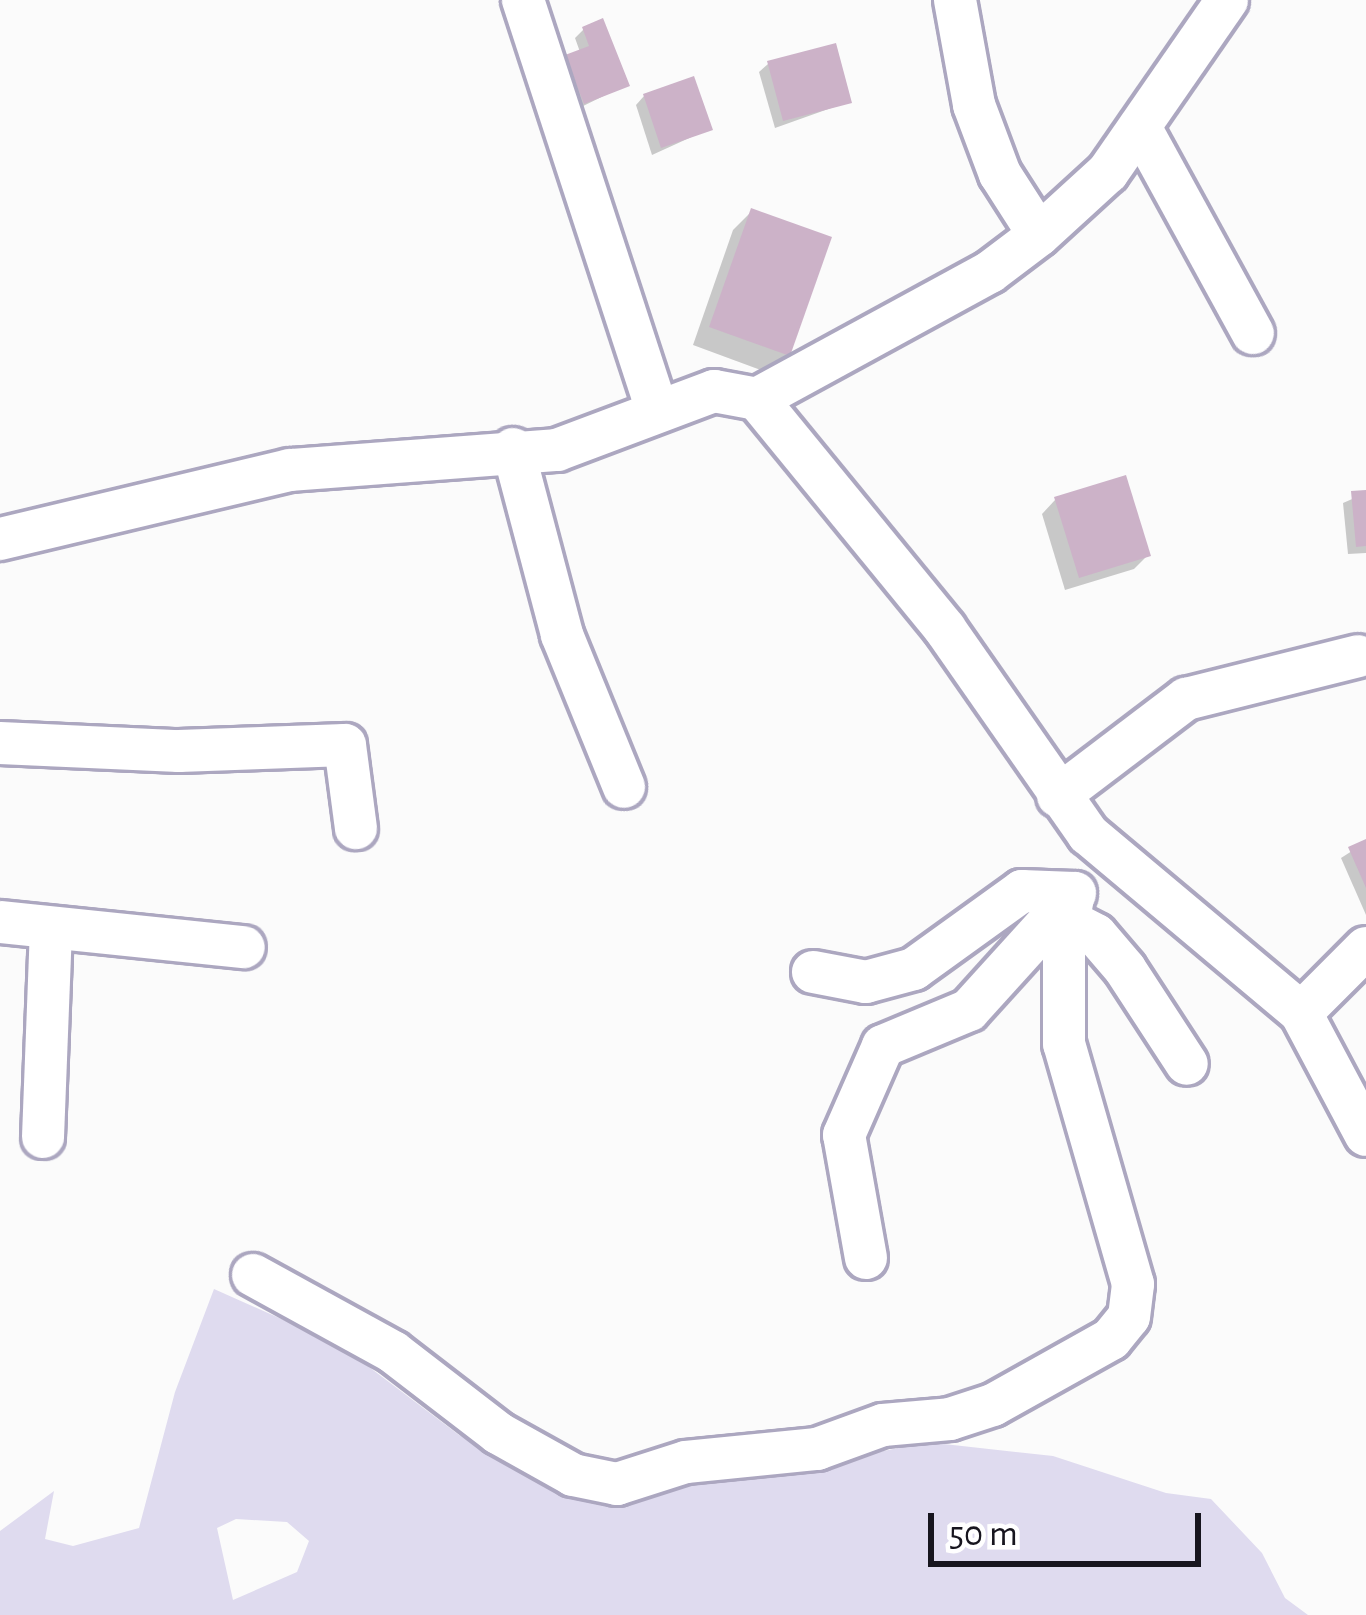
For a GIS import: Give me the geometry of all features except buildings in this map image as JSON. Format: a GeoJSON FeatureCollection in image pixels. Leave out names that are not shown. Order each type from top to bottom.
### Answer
{"type":"FeatureCollection","features":[{"type":"Feature","properties":{"kind":"street"},"geometry":{"type":"LineString","coordinates":[[523,0],[658,410]]}},
{"type":"Feature","properties":{"kind":"street"},"geometry":{"type":"LineString","coordinates":[[955,0],[974,105],[1000,174],[1039,235]]}},
{"type":"Feature","properties":{"kind":"street"},"geometry":{"type":"LineString","coordinates":[[0,539],[290,470],[513,449],[557,450],[714,391],[757,399],[990,272],[1039,235],[1108,172],[1227,0]]}},
{"type":"Feature","properties":{"kind":"street"},"geometry":{"type":"LineString","coordinates":[[1140,127],[1252,333]]}},
{"type":"Feature","properties":{"kind":"street"},"geometry":{"type":"LineString","coordinates":[[757,399],[945,629],[1058,796],[1110,858],[1301,1013],[1366,1135]]}},
{"type":"Feature","properties":{"kind":"street"},"geometry":{"type":"LineString","coordinates":[[513,449],[562,635],[624,787]]}},
{"type":"Feature","properties":{"kind":"street"},"geometry":{"type":"LineString","coordinates":[[1058,796],[1186,699],[1358,656]]}},
{"type":"Feature","properties":{"kind":"street"},"geometry":{"type":"LineString","coordinates":[[0,743],[179,751],[345,746],[356,828]]}},
{"type":"Feature","properties":{"kind":"street"},"geometry":{"type":"LineString","coordinates":[[866,1258],[844,1135],[883,1046],[969,1010],[1071,907],[1110,858]]}},
{"type":"Feature","properties":{"kind":"street"},"geometry":{"type":"LineString","coordinates":[[813,972],[866,982],[914,969],[973,934],[1022,892],[1071,907],[1125,969],[1187,1064]]}},
{"type":"Feature","properties":{"kind":"street"},"geometry":{"type":"LineString","coordinates":[[253,1275],[393,1352],[498,1432],[590,1481],[617,1484],[716,1456],[817,1449],[884,1425],[950,1419],[993,1405],[1111,1339],[1129,1317],[1133,1283],[1064,1044],[1071,907]]}},
{"type":"Feature","properties":{"kind":"street"},"geometry":{"type":"LineString","coordinates":[[0,922],[244,947]]}},
{"type":"Feature","properties":{"kind":"street"},"geometry":{"type":"LineString","coordinates":[[43,1137],[51,930]]}},
{"type":"Feature","properties":{"kind":"street"},"geometry":{"type":"LineString","coordinates":[[1301,1013],[1366,948]]}},
{"type":"Feature","properties":{"kind":"shaded area"},"geometry":{"type":"Polygon","coordinates":[[[214,1289],[340,1345],[459,1435],[583,1493],[818,1465],[926,1442],[1053,1456],[1166,1493],[1211,1499],[1262,1553],[1285,1598],[1308,1615],[0,1615],[0,1531],[54,1491],[45,1539],[73,1546],[139,1528],[175,1392],[214,1289]],[[236,1519],[217,1528],[233,1600],[297,1572],[309,1541],[287,1522],[236,1519]]]}}]}
